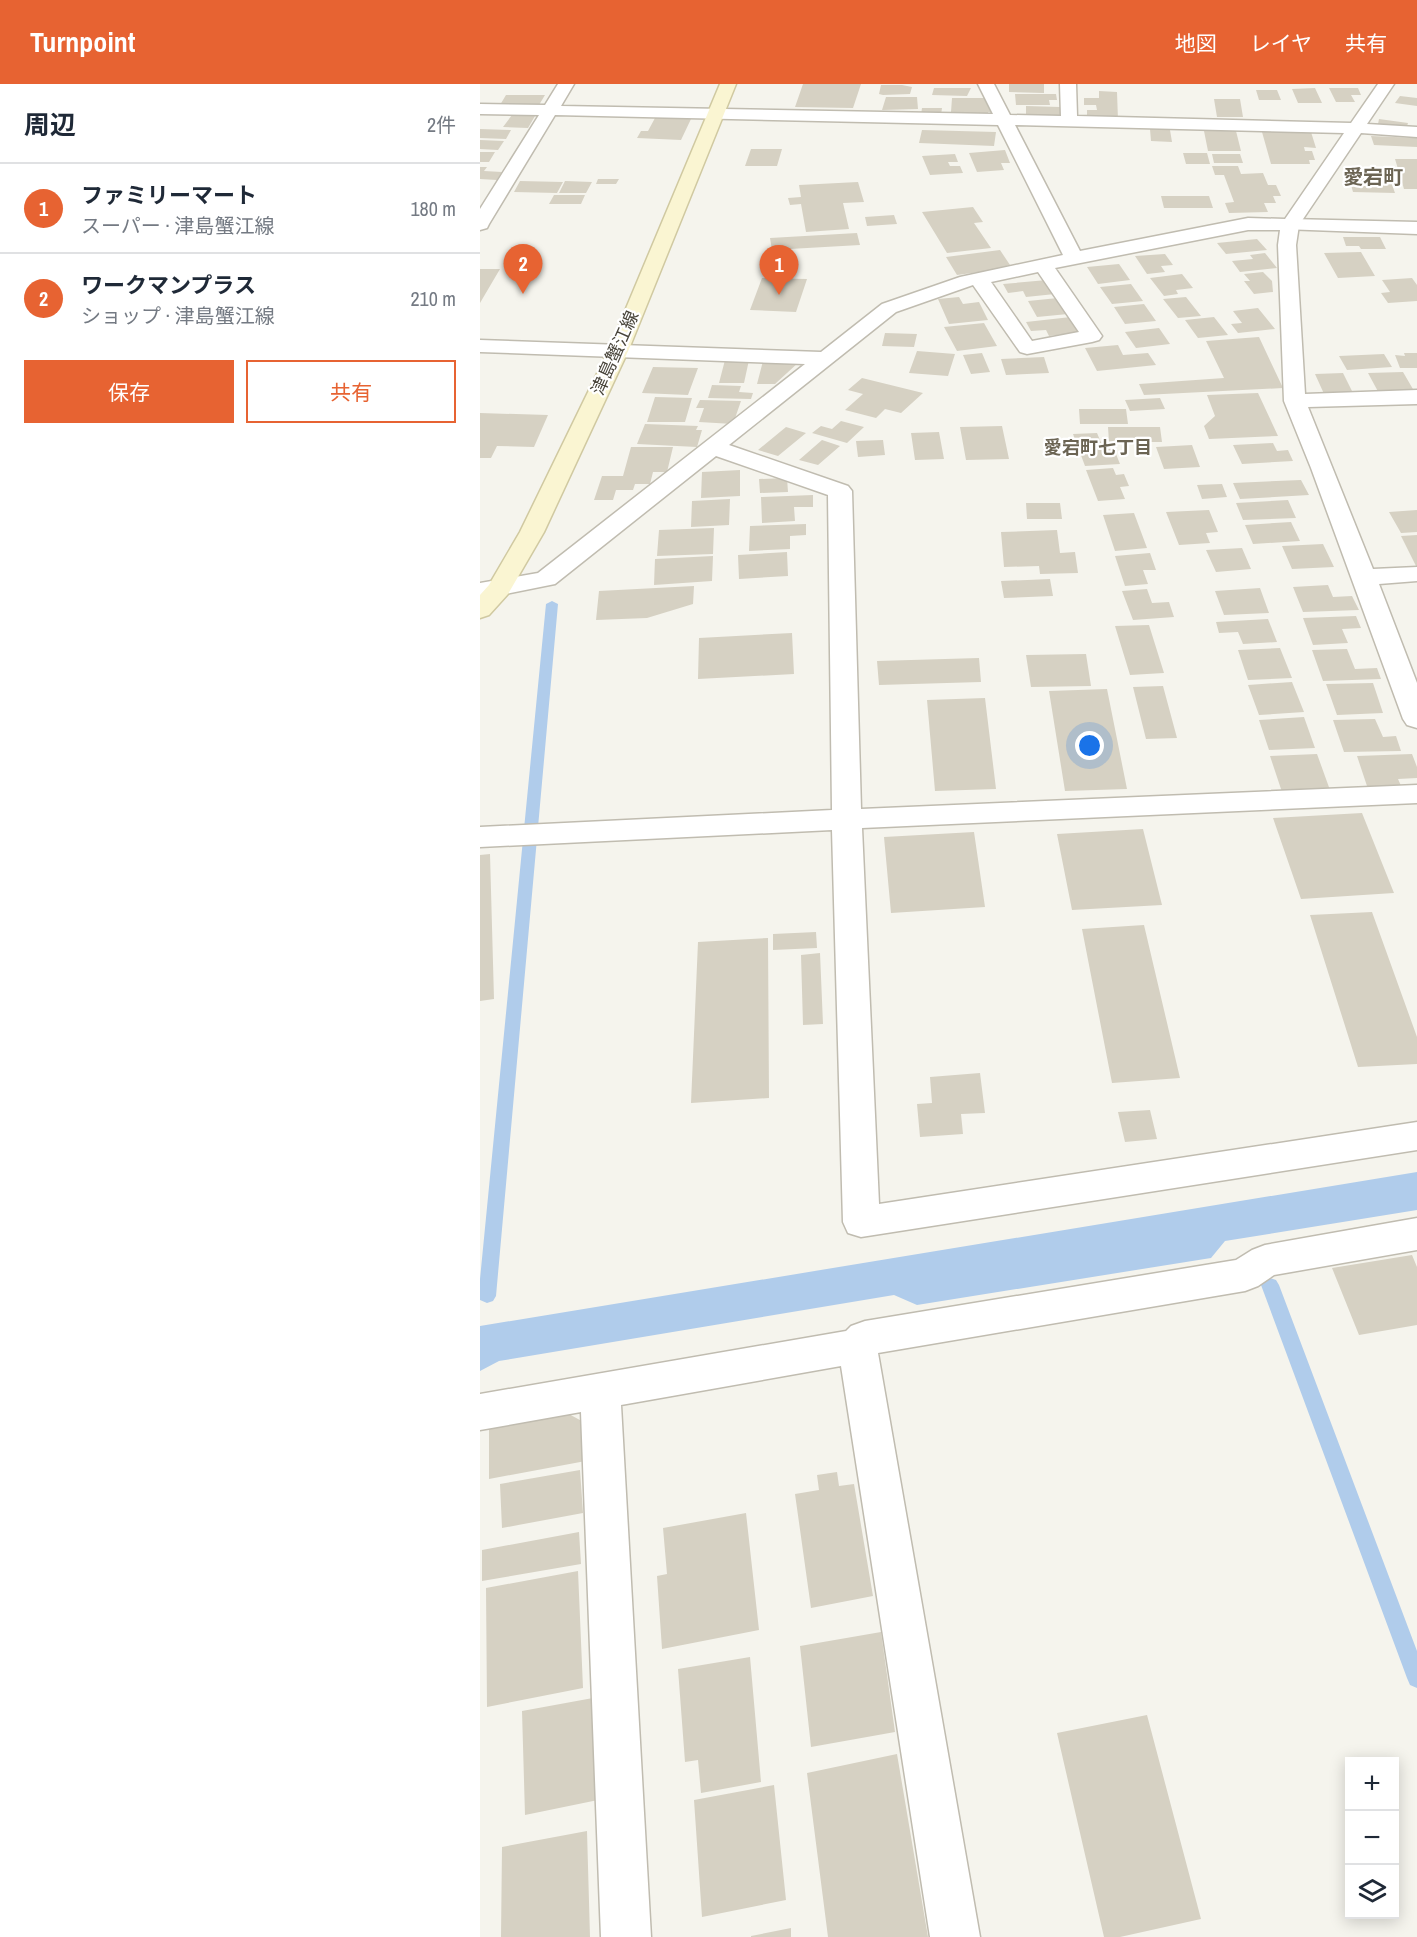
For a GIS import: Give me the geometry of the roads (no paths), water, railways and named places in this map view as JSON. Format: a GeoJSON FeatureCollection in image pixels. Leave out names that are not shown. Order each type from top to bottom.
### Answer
{"type":"FeatureCollection","features":[{"type":"Feature","properties":{"kind":"main road","name":"津島蟹江線"},"geometry":{"type":"LineString","coordinates":[[480,610],[490,590],[532,532],[619,349],[728,84]]}},
{"type":"Feature","properties":{"kind":"street"},"geometry":{"type":"LineString","coordinates":[[480,224],[566,84]]}},
{"type":"Feature","properties":{"kind":"street"},"geometry":{"type":"LineString","coordinates":[[986,84],[1074,258]]}},
{"type":"Feature","properties":{"kind":"street"},"geometry":{"type":"LineString","coordinates":[[1068,84],[1069,121]]}},
{"type":"Feature","properties":{"kind":"street"},"geometry":{"type":"LineString","coordinates":[[1386,84],[1290,225],[1287,245],[1295,401],[1417,719]]}},
{"type":"Feature","properties":{"kind":"street"},"geometry":{"type":"LineString","coordinates":[[480,109],[1357,128],[1417,132]]}},
{"type":"Feature","properties":{"kind":"street"},"geometry":{"type":"LineString","coordinates":[[490,590],[546,579],[889,308],[978,278],[1248,224],[1417,228]]}},
{"type":"Feature","properties":{"kind":"street"},"geometry":{"type":"LineString","coordinates":[[978,278],[1027,348],[1092,336],[1043,265]]}},
{"type":"Feature","properties":{"kind":"street"},"geometry":{"type":"LineString","coordinates":[[480,346],[619,349],[825,358]]}},
{"type":"Feature","properties":{"kind":"street"},"geometry":{"type":"LineString","coordinates":[[1295,401],[1417,397]]}},
{"type":"Feature","properties":{"kind":"street"},"geometry":{"type":"LineString","coordinates":[[713,447],[840,491],[847,820],[861,1222],[1417,1136]]}},
{"type":"Feature","properties":{"kind":"street"},"geometry":{"type":"LineString","coordinates":[[1364,577],[1417,574]]}},
{"type":"Feature","properties":{"kind":"street"},"geometry":{"type":"LineString","coordinates":[[480,837],[1417,794]]}},
{"type":"Feature","properties":{"kind":"street"},"geometry":{"type":"LineString","coordinates":[[480,1412],[857,1346],[865,1338],[1245,1275],[1264,1261],[1417,1234]]}},
{"type":"Feature","properties":{"kind":"street"},"geometry":{"type":"LineString","coordinates":[[857,1346],[955,1937]]}},
{"type":"Feature","properties":{"kind":"street"},"geometry":{"type":"LineString","coordinates":[[600,1391],[626,1937]]}},
{"type":"Feature","properties":{"kind":"water"},"geometry":{"type":"Polygon","coordinates":[[[1417,1172],[1417,1210],[1225,1241],[1211,1258],[917,1305],[894,1295],[499,1361],[480,1371],[480,1326],[1417,1172]]]}},
{"type":"Feature","properties":{"kind":"waterway"},"geometry":{"type":"LineString","coordinates":[[487,1296],[552,604]]}},
{"type":"Feature","properties":{"kind":"waterway"},"geometry":{"type":"LineString","coordinates":[[1270,1285],[1417,1678]]}},
{"type":"Feature","properties":{"kind":"place","name":"ワークマンプラス"},"geometry":{"type":"Point","coordinates":[523,294]}},
{"type":"Feature","properties":{"kind":"place","name":"ファミリーマート"},"geometry":{"type":"Point","coordinates":[779,295]}},
{"type":"Feature","properties":{"kind":"district","name":"愛宕町"},"geometry":{"type":"Point","coordinates":[1373,177]}},
{"type":"Feature","properties":{"kind":"district","name":"愛宕町七丁目"},"geometry":{"type":"Point","coordinates":[1098,448]}}]}
